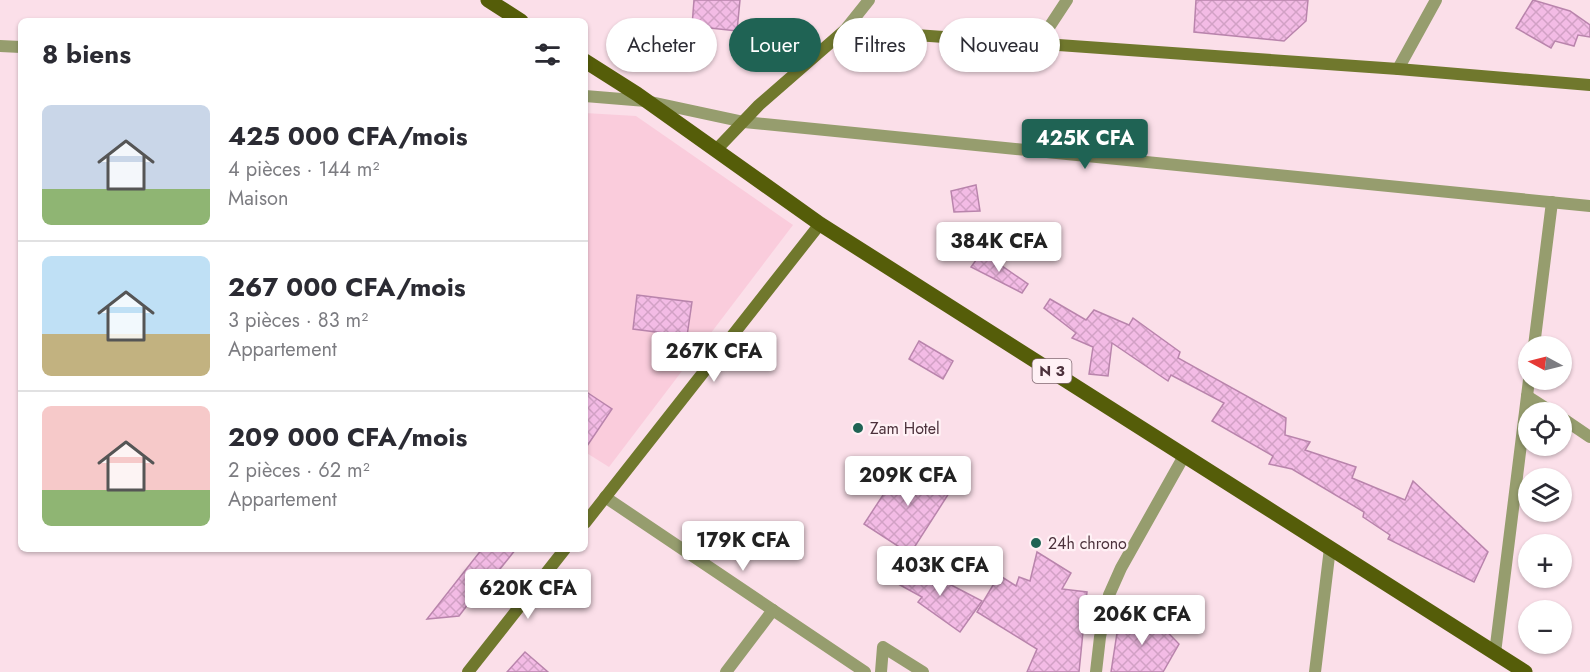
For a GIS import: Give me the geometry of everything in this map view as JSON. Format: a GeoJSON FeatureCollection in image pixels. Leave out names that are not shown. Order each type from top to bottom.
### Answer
{"type":"FeatureCollection","features":[{"type":"Feature","properties":{"kind":"main road"},"geometry":{"type":"LineString","coordinates":[[488,0],[516,18]]}},
{"type":"Feature","properties":{"kind":"main road","name":"N 3"},"geometry":{"type":"LineString","coordinates":[[588,63],[638,94],[820,224],[1525,672]]}},
{"type":"Feature","properties":{"kind":"street"},"geometry":{"type":"LineString","coordinates":[[855,18],[869,0]]}},
{"type":"Feature","properties":{"kind":"street"},"geometry":{"type":"LineString","coordinates":[[1055,18],[1067,0]]}},
{"type":"Feature","properties":{"kind":"street"},"geometry":{"type":"LineString","coordinates":[[1398,69],[1436,0]]}},
{"type":"Feature","properties":{"kind":"street"},"geometry":{"type":"LineString","coordinates":[[716,150],[759,105],[833,40]]}},
{"type":"Feature","properties":{"kind":"street"},"geometry":{"type":"LineString","coordinates":[[0,46],[18,47]]}},
{"type":"Feature","properties":{"kind":"street"},"geometry":{"type":"LineString","coordinates":[[1060,46],[1590,84]]}},
{"type":"Feature","properties":{"kind":"street"},"geometry":{"type":"LineString","coordinates":[[588,96],[646,101],[744,122],[1590,206]]}},
{"type":"Feature","properties":{"kind":"street"},"geometry":{"type":"LineString","coordinates":[[1535,336],[1552,202]]}},
{"type":"Feature","properties":{"kind":"street"},"geometry":{"type":"LineString","coordinates":[[588,519],[820,224]]}},
{"type":"Feature","properties":{"kind":"street"},"geometry":{"type":"LineString","coordinates":[[1495,653],[1528,390]]}},
{"type":"Feature","properties":{"kind":"street"},"geometry":{"type":"LineString","coordinates":[[1527,396],[1536,402]]}},
{"type":"Feature","properties":{"kind":"street"},"geometry":{"type":"LineString","coordinates":[[1572,425],[1590,437]]}},
{"type":"Feature","properties":{"kind":"street"},"geometry":{"type":"LineString","coordinates":[[1096,672],[1109,595],[1121,568],[1184,456]]}},
{"type":"Feature","properties":{"kind":"street"},"geometry":{"type":"LineString","coordinates":[[605,497],[866,672]]}},
{"type":"Feature","properties":{"kind":"street"},"geometry":{"type":"LineString","coordinates":[[1315,672],[1330,548]]}},
{"type":"Feature","properties":{"kind":"street"},"geometry":{"type":"LineString","coordinates":[[468,672],[562,552]]}},
{"type":"Feature","properties":{"kind":"street"},"geometry":{"type":"LineString","coordinates":[[726,672],[773,610]]}},
{"type":"Feature","properties":{"kind":"street"},"geometry":{"type":"LineString","coordinates":[[880,672],[883,647],[923,672]]}},
{"type":"Feature","properties":{"kind":"shaded area"},"geometry":{"type":"Polygon","coordinates":[[[588,113],[636,116],[793,225],[609,467],[588,454],[588,113]]]}},
{"type":"Feature","properties":{"kind":"building"},"geometry":{"type":"Polygon","coordinates":[[[694,0],[740,0],[738,18],[729,18],[729,30],[717,29],[717,18],[693,18],[694,0]]]}},
{"type":"Feature","properties":{"kind":"building"},"geometry":{"type":"Polygon","coordinates":[[[1196,0],[1308,0],[1306,21],[1284,41],[1194,32],[1196,0]]]}},
{"type":"Feature","properties":{"kind":"building"},"geometry":{"type":"Polygon","coordinates":[[[1533,0],[1570,11],[1590,25],[1590,37],[1578,35],[1574,46],[1555,41],[1551,48],[1516,28],[1533,0]]]}},
{"type":"Feature","properties":{"kind":"building"},"geometry":{"type":"Polygon","coordinates":[[[976,185],[980,211],[954,212],[951,191],[976,185]]]}},
{"type":"Feature","properties":{"kind":"building"},"geometry":{"type":"Polygon","coordinates":[[[982,252],[1028,284],[1022,293],[971,267],[982,252]]]}},
{"type":"Feature","properties":{"kind":"building"},"geometry":{"type":"Polygon","coordinates":[[[637,295],[692,302],[687,336],[633,329],[637,295]]]}},
{"type":"Feature","properties":{"kind":"building"},"geometry":{"type":"Polygon","coordinates":[[[1050,299],[1086,320],[1094,310],[1129,325],[1133,318],[1180,352],[1178,358],[1286,418],[1285,435],[1310,442],[1305,450],[1356,467],[1352,478],[1405,500],[1413,481],[1488,552],[1474,582],[1388,539],[1390,535],[1363,517],[1364,512],[1292,469],[1269,464],[1273,456],[1212,421],[1224,403],[1171,375],[1168,381],[1112,343],[1108,376],[1089,374],[1093,347],[1072,338],[1076,333],[1044,308],[1050,299]]]}},
{"type":"Feature","properties":{"kind":"building"},"geometry":{"type":"Polygon","coordinates":[[[919,341],[953,361],[943,379],[909,359],[919,341]]]}},
{"type":"Feature","properties":{"kind":"building"},"geometry":{"type":"Polygon","coordinates":[[[588,393],[612,409],[588,445],[588,393]]]}},
{"type":"Feature","properties":{"kind":"building"},"geometry":{"type":"Polygon","coordinates":[[[906,460],[951,490],[910,554],[864,524],[906,460]]]}},
{"type":"Feature","properties":{"kind":"building"},"geometry":{"type":"Polygon","coordinates":[[[480,552],[514,552],[488,584],[485,582],[459,616],[427,619],[480,552]]]}},
{"type":"Feature","properties":{"kind":"building"},"geometry":{"type":"Polygon","coordinates":[[[1037,552],[1071,573],[1062,589],[1087,592],[1079,672],[1027,672],[1037,649],[977,612],[999,575],[1016,586],[1019,577],[1030,581],[1037,552]]]}},
{"type":"Feature","properties":{"kind":"building"},"geometry":{"type":"Polygon","coordinates":[[[909,563],[982,601],[960,632],[918,602],[922,597],[898,584],[909,563]]]}},
{"type":"Feature","properties":{"kind":"building"},"geometry":{"type":"Polygon","coordinates":[[[1149,613],[1179,644],[1163,672],[1111,672],[1119,620],[1149,613]]]}},
{"type":"Feature","properties":{"kind":"building"},"geometry":{"type":"Polygon","coordinates":[[[525,652],[548,672],[507,672],[525,652]]]}},
{"type":"Feature","properties":{"kind":"place","name":"Zam Hotel"},"geometry":{"type":"Point","coordinates":[858,428]}},
{"type":"Feature","properties":{"kind":"place","name":"24h chrono"},"geometry":{"type":"Point","coordinates":[1036,543]}}]}
